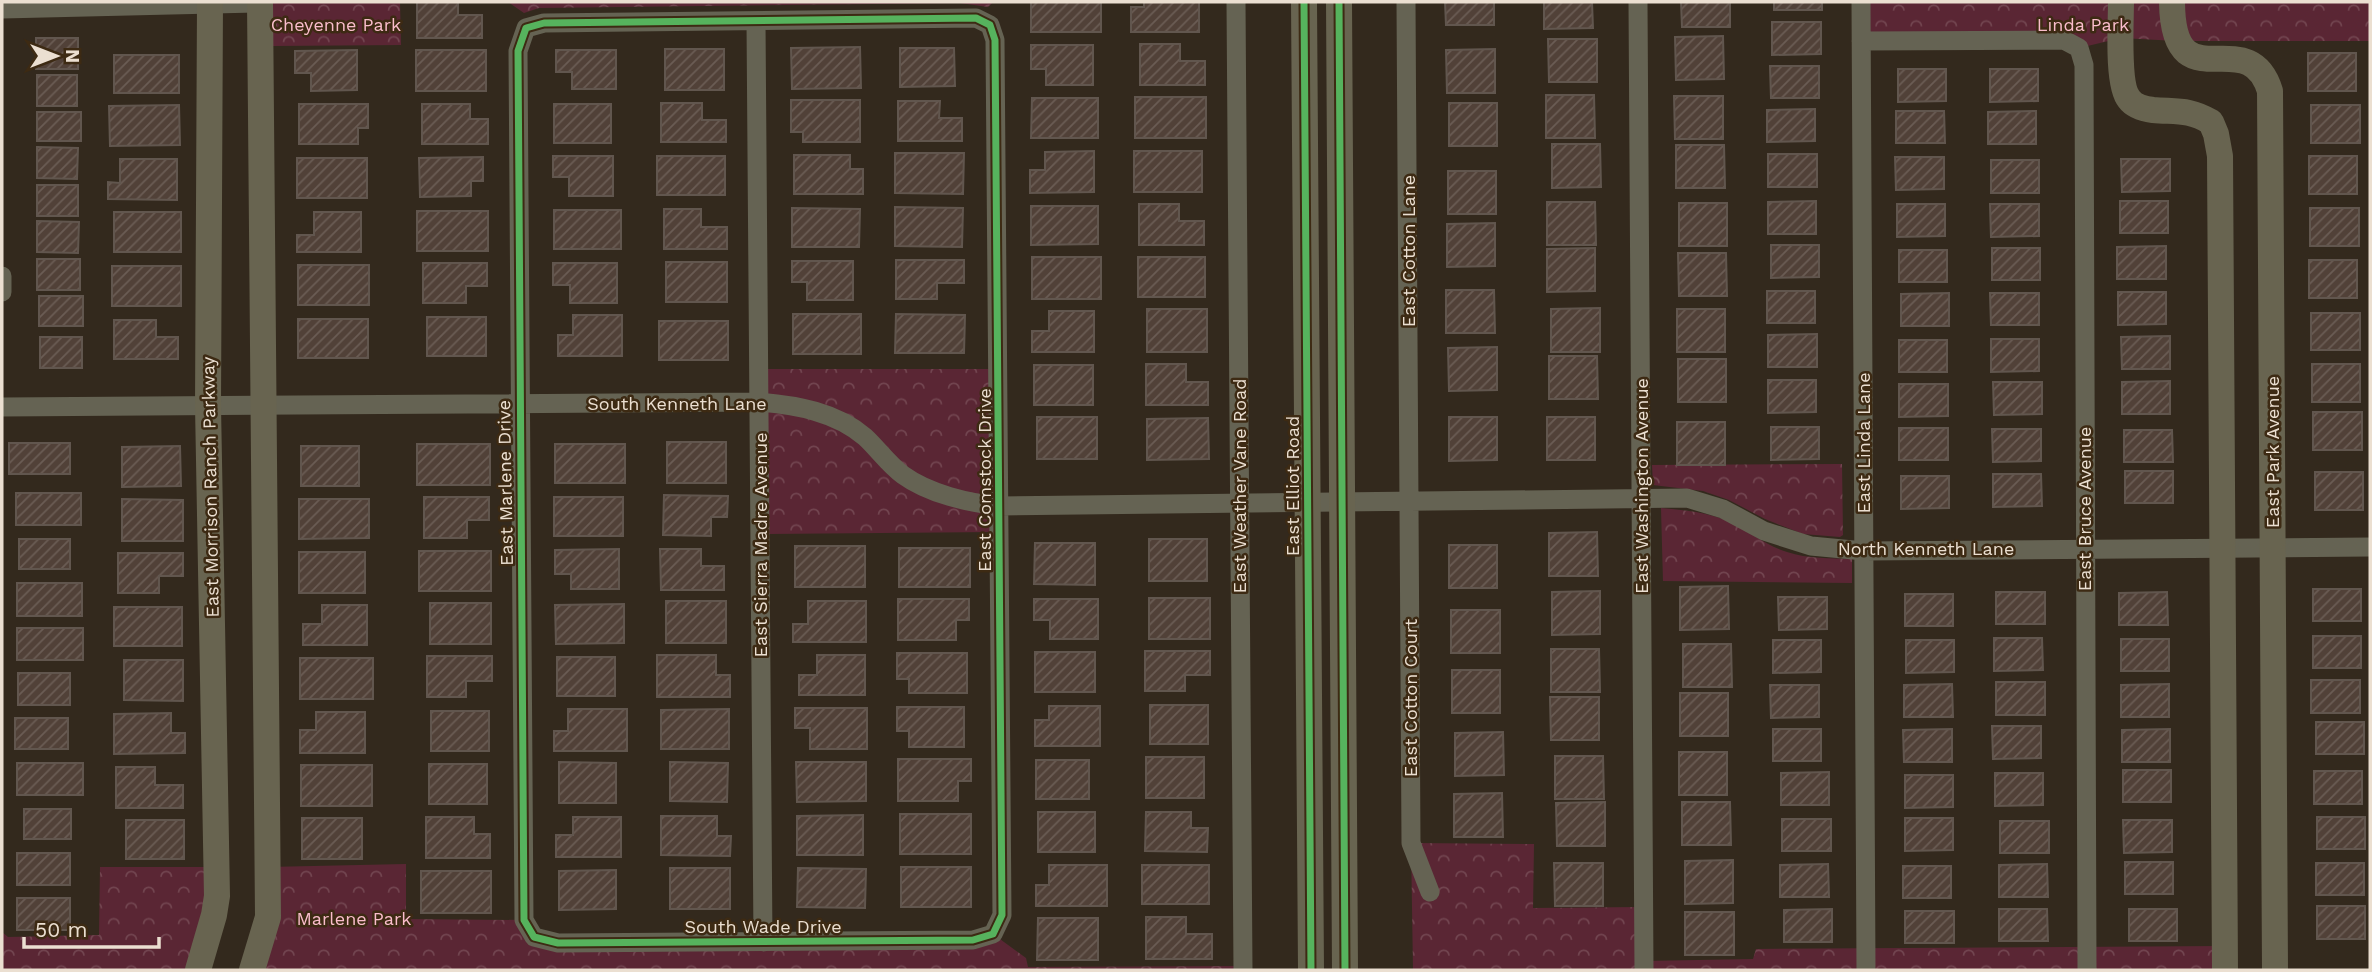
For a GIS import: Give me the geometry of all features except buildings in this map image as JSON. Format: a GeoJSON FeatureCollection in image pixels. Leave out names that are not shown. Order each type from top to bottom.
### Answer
{"type":"FeatureCollection","features":[{"type":"Feature","properties":{"kind":"street"},"geometry":{"type":"LineString","coordinates":[[2,9],[211,2],[260,3],[268,917],[252,970]]}},
{"type":"Feature","properties":{"kind":"street","name":"East Morrison Ranch Parkway"},"geometry":{"type":"LineString","coordinates":[[198,970],[217,896],[208,406],[211,2]]}},
{"type":"Feature","properties":{"kind":"street","name":"East Weather Vane Road"},"geometry":{"type":"LineString","coordinates":[[1236,2],[1243,970]]}},
{"type":"Feature","properties":{"kind":"street","name":"East Elliot Road"},"geometry":{"type":"LineString","coordinates":[[1304,2],[1345,970]]}},
{"type":"Feature","properties":{"kind":"street","name":"East Elliot Road"},"geometry":{"type":"LineString","coordinates":[[1311,970],[1339,2]]}},
{"type":"Feature","properties":{"kind":"street","name":"East Cotton Lane"},"geometry":{"type":"LineString","coordinates":[[1406,2],[1410,500]]}},
{"type":"Feature","properties":{"kind":"street","name":"East Washington Avenue"},"geometry":{"type":"LineString","coordinates":[[1638,2],[1644,970]]}},
{"type":"Feature","properties":{"kind":"street","name":"East Linda Lane"},"geometry":{"type":"LineString","coordinates":[[1861,2],[1866,970]]}},
{"type":"Feature","properties":{"kind":"street"},"geometry":{"type":"LineString","coordinates":[[2121,2],[2122,76],[2129,99],[2150,110],[2188,111],[2211,122],[2220,156],[2225,970]]}},
{"type":"Feature","properties":{"kind":"street","name":"East Park Avenue"},"geometry":{"type":"LineString","coordinates":[[2172,2],[2174,31],[2183,50],[2191,56],[2242,60],[2256,65],[2265,76],[2270,91],[2275,970]]}},
{"type":"Feature","properties":{"kind":"street","name":"East Comstock Drive"},"geometry":{"type":"LineString","coordinates":[[756,22],[976,18],[990,25],[995,40],[1002,915],[993,934]]}},
{"type":"Feature","properties":{"kind":"street","name":"East Marlene Drive"},"geometry":{"type":"LineString","coordinates":[[534,937],[524,920],[518,51],[526,28],[544,23],[756,22]]}},
{"type":"Feature","properties":{"kind":"street","name":"East Sierra Madre Avenue"},"geometry":{"type":"LineString","coordinates":[[756,22],[763,942]]}},
{"type":"Feature","properties":{"kind":"street","name":"East Bruce Avenue"},"geometry":{"type":"LineString","coordinates":[[1861,41],[2064,40],[2078,48],[2084,65],[2087,970]]}},
{"type":"Feature","properties":{"kind":"street"},"geometry":{"type":"LineString","coordinates":[[2,276],[2,292]]}},
{"type":"Feature","properties":{"kind":"street","name":"South Kenneth Lane"},"geometry":{"type":"LineString","coordinates":[[2,407],[759,402],[807,408],[830,416],[863,436],[904,476],[944,495],[971,503],[1000,506],[1325,502]]}},
{"type":"Feature","properties":{"kind":"street","name":"North Kenneth Lane"},"geometry":{"type":"LineString","coordinates":[[1325,502],[1687,498],[1723,509],[1764,531],[1811,546],[1864,551],[2370,547]]}},
{"type":"Feature","properties":{"kind":"street","name":"East Cotton Court"},"geometry":{"type":"LineString","coordinates":[[1410,500],[1411,843],[1430,892]]}},
{"type":"Feature","properties":{"kind":"street","name":"South Wade Drive"},"geometry":{"type":"LineString","coordinates":[[534,937],[558,943],[763,942],[973,940],[993,934]]}},
{"type":"Feature","properties":{"kind":"green space","name":"Cheyenne Park"},"geometry":{"type":"Polygon","coordinates":[[[272,2],[400,2],[401,45],[271,46],[272,2]]]}},
{"type":"Feature","properties":{"kind":"green space"},"geometry":{"type":"Polygon","coordinates":[[[508,2],[993,2],[988,7],[960,3],[539,8],[524,13],[508,2]]]}},
{"type":"Feature","properties":{"kind":"green space","name":"Linda Park"},"geometry":{"type":"Polygon","coordinates":[[[1861,2],[2370,2],[2370,41],[2177,41],[2121,38],[2079,48],[1861,41],[1861,2]]]}},
{"type":"Feature","properties":{"kind":"green space"},"geometry":{"type":"Polygon","coordinates":[[[765,369],[993,369],[994,532],[766,534],[765,369]]]}},
{"type":"Feature","properties":{"kind":"green space"},"geometry":{"type":"Polygon","coordinates":[[[1842,464],[1843,535],[1840,537],[1803,534],[1703,491],[1653,485],[1652,465],[1842,464]]]}},
{"type":"Feature","properties":{"kind":"green space"},"geometry":{"type":"Polygon","coordinates":[[[1661,508],[1696,512],[1722,519],[1772,546],[1795,554],[1852,559],[1852,583],[1663,581],[1661,508]]]}},
{"type":"Feature","properties":{"kind":"green space"},"geometry":{"type":"Polygon","coordinates":[[[1411,843],[1534,844],[1533,908],[1643,907],[1644,961],[1753,959],[1756,949],[2225,946],[2225,970],[1413,970],[1411,843]]]}},
{"type":"Feature","properties":{"kind":"green space","name":"Marlene Park"},"geometry":{"type":"Polygon","coordinates":[[[406,864],[406,919],[524,920],[534,937],[993,934],[1026,958],[1028,967],[1243,966],[1243,970],[252,970],[268,867],[406,864]]]}},
{"type":"Feature","properties":{"kind":"green space"},"geometry":{"type":"Polygon","coordinates":[[[100,867],[208,867],[209,902],[193,970],[2,970],[2,932],[8,937],[99,935],[100,867]]]}},
{"type":"Feature","properties":{"kind":"cycle path"},"geometry":{"type":"LineString","coordinates":[[1304,2],[1311,970]]}},
{"type":"Feature","properties":{"kind":"cycle path"},"geometry":{"type":"LineString","coordinates":[[1339,2],[1345,970]]}},
{"type":"Feature","properties":{"kind":"cycle path"},"geometry":{"type":"LineString","coordinates":[[976,18],[990,25],[995,40],[1002,915],[993,934],[973,940],[558,943],[534,937],[524,920],[518,51],[526,28],[544,23],[976,18]]}}]}
